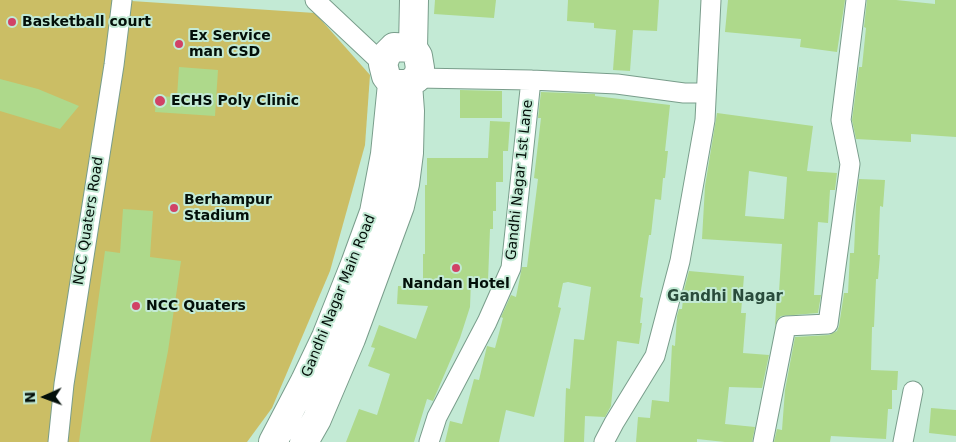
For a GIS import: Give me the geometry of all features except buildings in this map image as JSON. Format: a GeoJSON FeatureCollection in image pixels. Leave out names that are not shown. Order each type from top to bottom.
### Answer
{"type":"FeatureCollection","features":[{"type":"Feature","properties":{"kind":"street","name":"NCC Quaters Road"},"geometry":{"type":"LineString","coordinates":[[58,442],[64,384],[114,65],[122,0]]}},
{"type":"Feature","properties":{"kind":"street"},"geometry":{"type":"LineString","coordinates":[[315,0],[401,68],[530,80],[617,84],[684,93],[706,93]]}},
{"type":"Feature","properties":{"kind":"street","name":"Gandhi Nagar Main Road"},"geometry":{"type":"LineString","coordinates":[[304,442],[317,420],[351,338],[400,206],[405,184],[409,153],[410,110],[401,68],[396,0]]}},
{"type":"Feature","properties":{"kind":"street","name":"Gandhi Nagar Main Road"},"geometry":{"type":"LineString","coordinates":[[273,442],[326,337],[370,225],[381,181],[414,0]]}},
{"type":"Feature","properties":{"kind":"street"},"geometry":{"type":"LineString","coordinates":[[604,442],[654,356],[680,261],[705,120],[711,0]]}},
{"type":"Feature","properties":{"kind":"street"},"geometry":{"type":"LineString","coordinates":[[763,442],[786,326],[828,324],[850,164],[841,120],[856,0]]}},
{"type":"Feature","properties":{"kind":"street","name":"Gandhi Nagar 1st Lane"},"geometry":{"type":"LineString","coordinates":[[429,442],[437,417],[487,322],[511,268],[530,80]]}},
{"type":"Feature","properties":{"kind":"street"},"geometry":{"type":"LineString","coordinates":[[904,442],[913,390]]}},
{"type":"Feature","properties":{"kind":"shaded area","name":"Berhampur Stadium"},"geometry":{"type":"Polygon","coordinates":[[[0,0],[116,0],[315,13],[370,75],[365,145],[330,271],[272,408],[247,442],[0,442],[0,0]]]}},
{"type":"Feature","properties":{"kind":"place","name":"Basketball court"},"geometry":{"type":"Point","coordinates":[12,22]}},
{"type":"Feature","properties":{"kind":"place","name":"Ex Service man CSD"},"geometry":{"type":"Point","coordinates":[179,44]}},
{"type":"Feature","properties":{"kind":"place","name":"ECHS Poly Clinic"},"geometry":{"type":"Point","coordinates":[160,101]}},
{"type":"Feature","properties":{"kind":"place","name":"Berhampur Stadium"},"geometry":{"type":"Point","coordinates":[174,208]}},
{"type":"Feature","properties":{"kind":"place","name":"Nandan Hotel"},"geometry":{"type":"Point","coordinates":[456,268]}},
{"type":"Feature","properties":{"kind":"place","name":"NCC Quaters"},"geometry":{"type":"Point","coordinates":[136,306]}},
{"type":"Feature","properties":{"kind":"district","name":"Gandhi Nagar"},"geometry":{"type":"Point","coordinates":[725,297]}}]}
